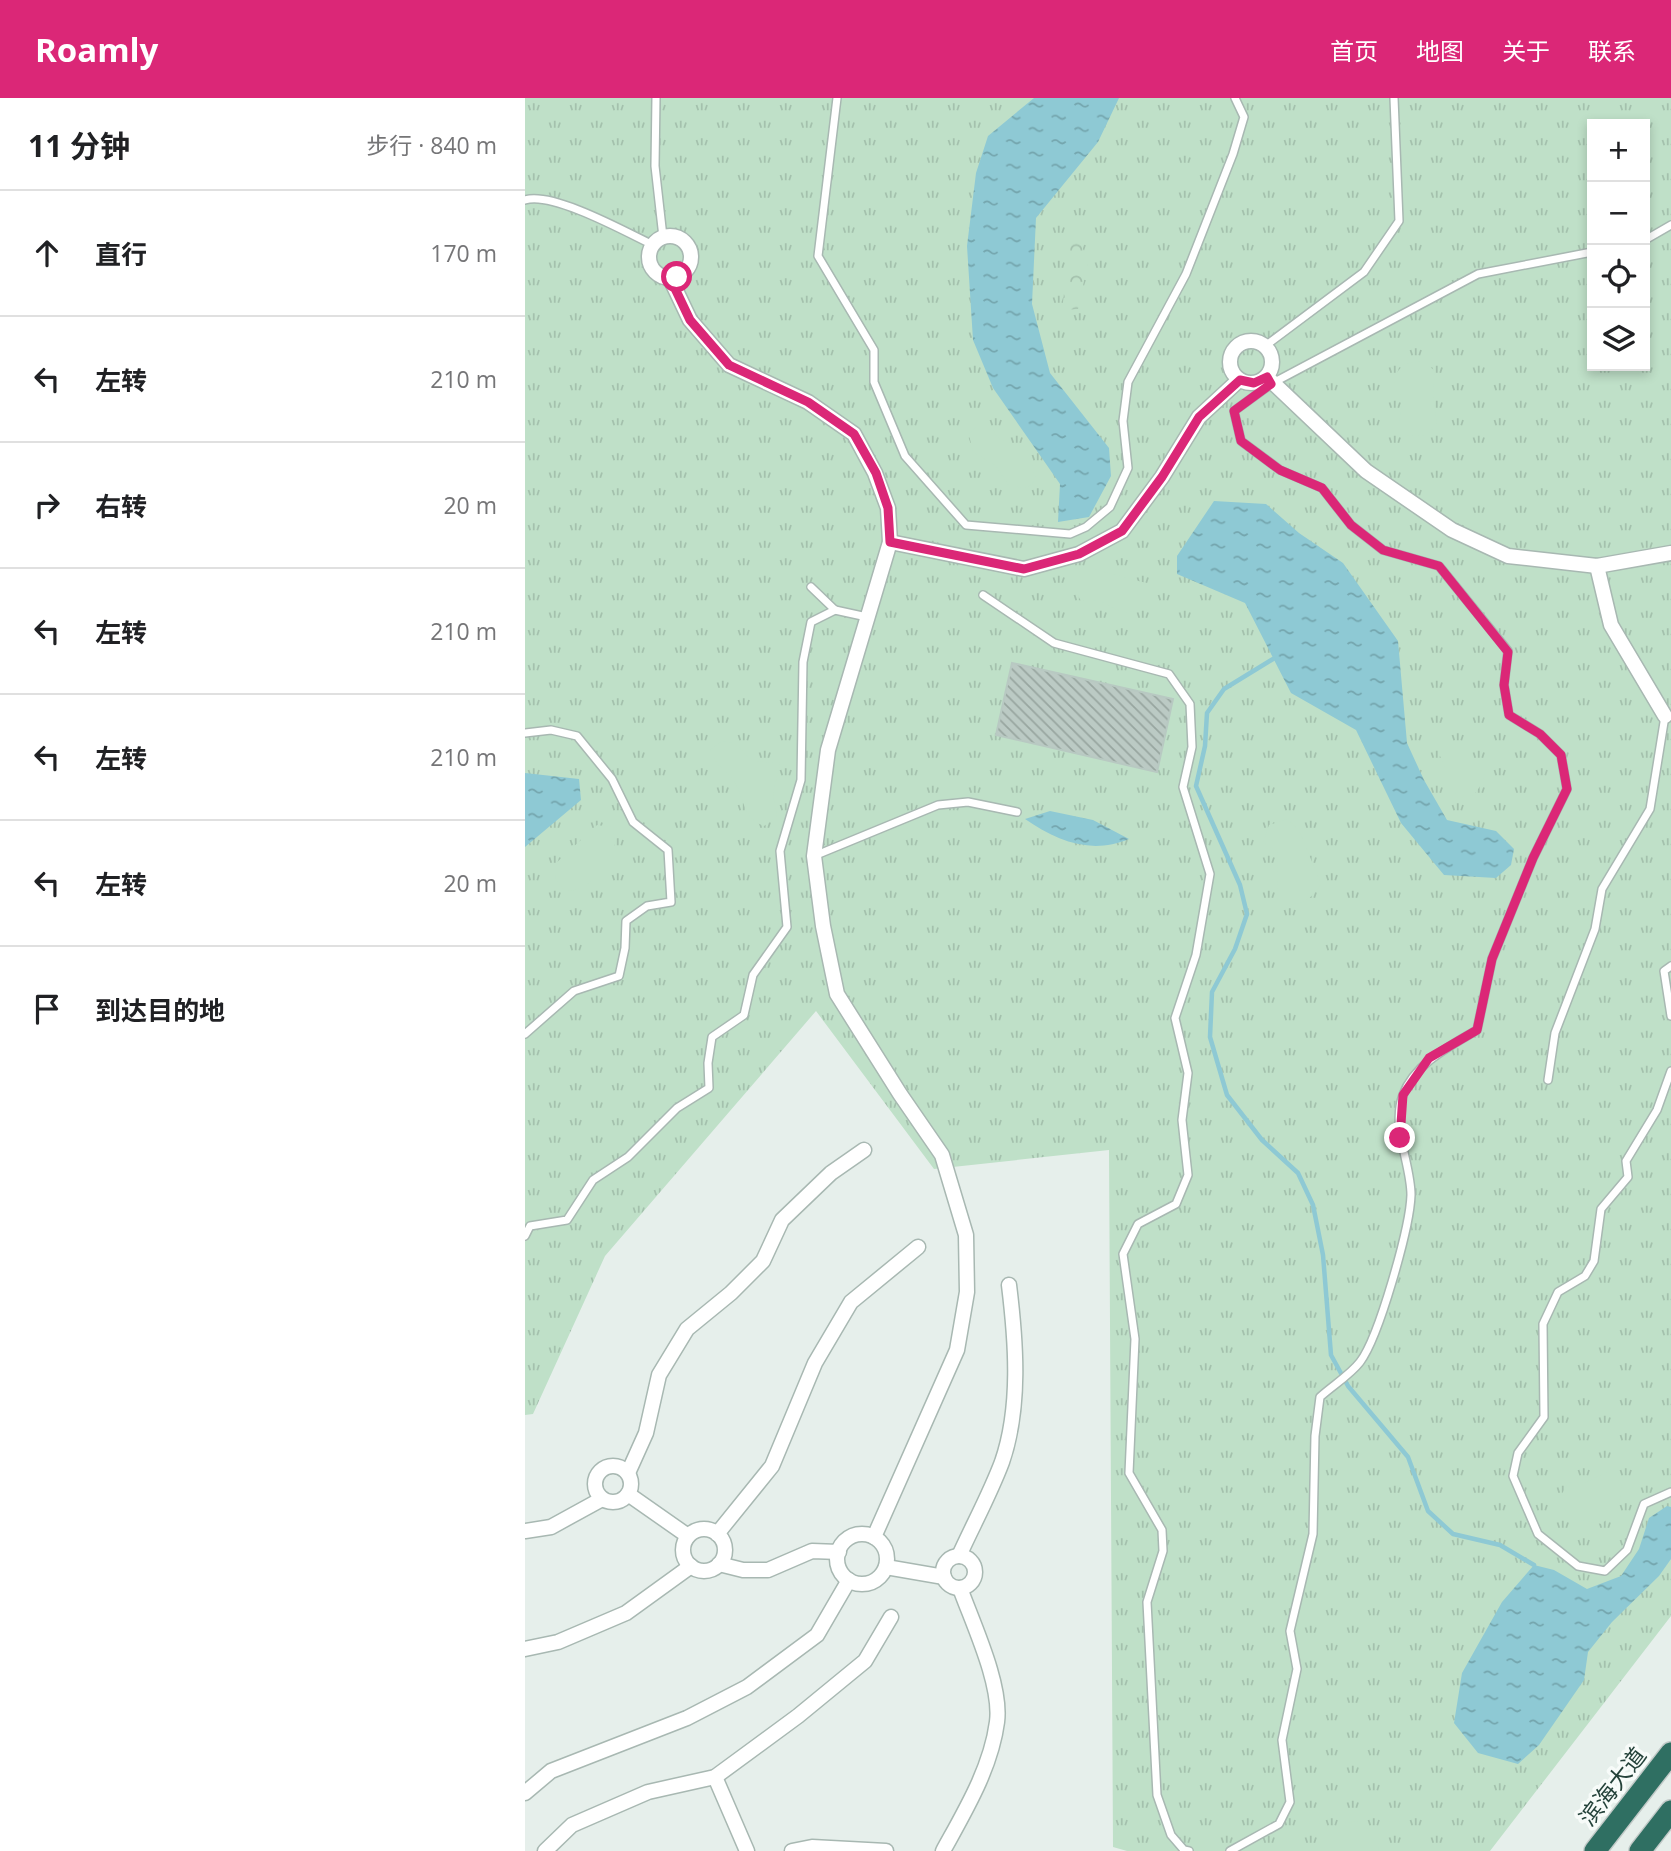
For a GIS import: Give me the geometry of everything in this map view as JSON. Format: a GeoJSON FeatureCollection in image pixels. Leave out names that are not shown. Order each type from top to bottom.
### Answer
{"type":"FeatureCollection","features":[{"type":"Feature","properties":{"kind":"highway","name":"滨海大道"},"geometry":{"type":"LineString","coordinates":[[1595,1851],[1671,1753]]}},
{"type":"Feature","properties":{"kind":"highway"},"geometry":{"type":"LineString","coordinates":[[1640,1851],[1671,1811]]}},
{"type":"Feature","properties":{"kind":"street"},"geometry":{"type":"LineString","coordinates":[[670,278],[683,273],[690,254],[683,242],[658,241],[649,258],[653,270],[670,278],[690,320],[729,365],[808,402],[854,434],[876,473],[888,508],[890,542],[828,750],[814,856],[823,926],[837,995],[899,1094],[942,1155],[966,1235],[967,1292],[957,1350],[874,1537]]}},
{"type":"Feature","properties":{"kind":"street"},"geometry":{"type":"LineString","coordinates":[[1252,340],[1265,346],[1272,357],[1269,380],[1254,383],[1240,380],[1231,369],[1234,349],[1252,340]]}},
{"type":"Feature","properties":{"kind":"street"},"geometry":{"type":"LineString","coordinates":[[890,542],[1024,569],[1079,554],[1122,531],[1162,477],[1199,417],[1240,380]]}},
{"type":"Feature","properties":{"kind":"street"},"geometry":{"type":"LineString","coordinates":[[1269,380],[1366,471],[1452,530],[1508,556],[1597,566],[1671,553]]}},
{"type":"Feature","properties":{"kind":"street"},"geometry":{"type":"LineString","coordinates":[[1597,566],[1611,625],[1665,716]]}},
{"type":"Feature","properties":{"kind":"street"},"geometry":{"type":"LineString","coordinates":[[628,1473],[646,1433],[659,1375],[687,1329],[731,1293],[763,1261],[782,1220],[831,1172],[865,1150]]}},
{"type":"Feature","properties":{"kind":"street"},"geometry":{"type":"LineString","coordinates":[[717,1534],[772,1466],[815,1363],[851,1302],[918,1247]]}},
{"type":"Feature","properties":{"kind":"street"},"geometry":{"type":"LineString","coordinates":[[944,1577],[946,1563],[959,1556],[1002,1461],[1015,1387],[1015,1336],[1009,1285]]}},
{"type":"Feature","properties":{"kind":"street"},"geometry":{"type":"LineString","coordinates":[[525,1531],[551,1527],[602,1499],[613,1502],[628,1494],[632,1484],[628,1473],[618,1466],[600,1471],[596,1488],[602,1499]]}},
{"type":"Feature","properties":{"kind":"street"},"geometry":{"type":"LineString","coordinates":[[628,1494],[688,1536]]}},
{"type":"Feature","properties":{"kind":"street"},"geometry":{"type":"LineString","coordinates":[[719,1564],[724,1552],[717,1534],[705,1529],[688,1536],[683,1548],[691,1566],[702,1571],[719,1564],[743,1570],[768,1570],[811,1551],[839,1552]]}},
{"type":"Feature","properties":{"kind":"street"},"geometry":{"type":"LineString","coordinates":[[866,1534],[874,1537],[884,1547],[886,1567],[871,1583],[849,1580],[839,1568],[839,1552],[849,1538],[866,1534]]}},
{"type":"Feature","properties":{"kind":"street"},"geometry":{"type":"LineString","coordinates":[[886,1567],[944,1577],[950,1585],[960,1588],[970,1584],[975,1574],[973,1564],[959,1556]]}},
{"type":"Feature","properties":{"kind":"street"},"geometry":{"type":"LineString","coordinates":[[525,1649],[558,1642],[626,1613],[691,1566]]}},
{"type":"Feature","properties":{"kind":"street"},"geometry":{"type":"LineString","coordinates":[[525,1793],[551,1771],[687,1718],[747,1687],[817,1635],[849,1580]]}},
{"type":"Feature","properties":{"kind":"street"},"geometry":{"type":"LineString","coordinates":[[943,1851],[975,1793],[997,1721],[990,1669],[960,1588]]}},
{"type":"Feature","properties":{"kind":"street"},"geometry":{"type":"LineString","coordinates":[[545,1851],[572,1825],[648,1792],[715,1777],[798,1716],[865,1661],[891,1617]]}},
{"type":"Feature","properties":{"kind":"street"},"geometry":{"type":"LineString","coordinates":[[715,1777],[747,1851]]}},
{"type":"Feature","properties":{"kind":"street"},"geometry":{"type":"LineString","coordinates":[[792,1851],[812,1847],[886,1851]]}},
{"type":"Feature","properties":{"kind":"lane"},"geometry":{"type":"LineString","coordinates":[[525,200],[535,197],[658,241],[656,98]]}},
{"type":"Feature","properties":{"kind":"lane"},"geometry":{"type":"LineString","coordinates":[[837,98],[818,256],[874,350],[874,382],[905,456],[966,525],[1070,534],[1086,527],[1110,507],[1128,468],[1123,421],[1128,382],[1186,274],[1233,154],[1244,117],[1235,98]]}},
{"type":"Feature","properties":{"kind":"lane"},"geometry":{"type":"LineString","coordinates":[[1265,346],[1364,272],[1399,221],[1394,98]]}},
{"type":"Feature","properties":{"kind":"lane"},"geometry":{"type":"LineString","coordinates":[[1650,237],[1671,225]]}},
{"type":"Feature","properties":{"kind":"lane"},"geometry":{"type":"LineString","coordinates":[[1230,1851],[1279,1824],[1290,1802],[1282,1740],[1297,1669],[1290,1631],[1313,1534],[1315,1436],[1320,1397],[1360,1363],[1373,1336],[1404,1232],[1411,1195],[1400,1138],[1403,1095],[1429,1058],[1477,1030],[1492,959],[1533,858],[1567,789],[1561,755],[1540,734],[1509,715],[1504,685],[1508,652],[1439,566],[1383,550],[1351,525],[1322,488],[1280,470],[1241,441],[1234,411],[1269,380],[1478,274],[1587,253]]}},
{"type":"Feature","properties":{"kind":"lane"},"geometry":{"type":"LineString","coordinates":[[811,587],[835,610],[867,617]]}},
{"type":"Feature","properties":{"kind":"lane"},"geometry":{"type":"LineString","coordinates":[[983,595],[1054,643],[1169,674],[1190,704],[1192,747],[1183,787],[1210,874],[1196,955],[1175,1018],[1188,1073],[1182,1119],[1188,1174],[1176,1204],[1138,1224],[1123,1254],[1135,1339],[1129,1472],[1162,1530],[1164,1551],[1147,1602],[1157,1795],[1171,1835],[1184,1850],[1189,1851]]}},
{"type":"Feature","properties":{"kind":"lane"},"geometry":{"type":"LineString","coordinates":[[525,1236],[530,1226],[567,1220],[593,1180],[628,1157],[677,1108],[709,1087],[708,1063],[712,1037],[744,1015],[753,975],[787,927],[780,851],[801,780],[803,662],[811,622],[835,610]]}},
{"type":"Feature","properties":{"kind":"lane"},"geometry":{"type":"LineString","coordinates":[[1548,1080],[1555,1033],[1595,929],[1602,890],[1650,809],[1665,716]]}},
{"type":"Feature","properties":{"kind":"lane"},"geometry":{"type":"LineString","coordinates":[[525,733],[551,730],[577,736],[612,779],[633,822],[668,850],[671,902],[647,906],[626,921],[625,948],[619,976],[574,991],[525,1034]]}},
{"type":"Feature","properties":{"kind":"lane"},"geometry":{"type":"LineString","coordinates":[[814,856],[938,804],[968,803],[1017,812]]}},
{"type":"Feature","properties":{"kind":"lane"},"geometry":{"type":"LineString","coordinates":[[1671,966],[1664,971],[1671,1016]]}},
{"type":"Feature","properties":{"kind":"lane"},"geometry":{"type":"LineString","coordinates":[[1671,1071],[1657,1110],[1626,1161],[1628,1177],[1601,1209],[1594,1261],[1585,1276],[1558,1292],[1543,1324],[1541,1343],[1544,1417],[1518,1452],[1513,1476],[1538,1534],[1579,1566],[1605,1571],[1627,1550],[1644,1504],[1671,1492]]}},
{"type":"Feature","properties":{"kind":"green space"},"geometry":{"type":"Polygon","coordinates":[[[525,98],[1671,98],[1671,1616],[1490,1851],[1127,1851],[1113,1847],[1109,1150],[934,1169],[816,1011],[605,1256],[533,1414],[525,1415],[525,98]]]}},
{"type":"Feature","properties":{"kind":"green space"},"geometry":{"type":"Polygon","coordinates":[[[1065,239],[1080,241],[1088,262],[1078,309],[1062,310],[1067,269],[1061,252],[1065,239]]]}},
{"type":"Feature","properties":{"kind":"green space"},"geometry":{"type":"Polygon","coordinates":[[[1423,361],[1435,371],[1433,395],[1437,426],[1424,436],[1407,435],[1399,423],[1403,399],[1392,378],[1404,364],[1423,361]]]}},
{"type":"Feature","properties":{"kind":"green space"},"geometry":{"type":"Polygon","coordinates":[[[976,426],[990,426],[1000,440],[1027,447],[1036,480],[1027,488],[1009,486],[996,466],[973,452],[969,435],[976,426]]]}},
{"type":"Feature","properties":{"kind":"green space"},"geometry":{"type":"Polygon","coordinates":[[[1093,569],[1146,583],[1154,594],[1149,609],[1124,613],[1097,600],[1081,601],[1077,594],[1082,579],[1093,569]]]}},
{"type":"Feature","properties":{"kind":"green space"},"geometry":{"type":"Polygon","coordinates":[[[1447,737],[1486,770],[1483,782],[1474,795],[1457,798],[1438,751],[1447,737]]]}},
{"type":"Feature","properties":{"kind":"green space"},"geometry":{"type":"Polygon","coordinates":[[[722,741],[734,743],[753,761],[780,763],[773,794],[777,817],[764,826],[751,818],[734,781],[712,755],[710,750],[722,741]]]}},
{"type":"Feature","properties":{"kind":"green space"},"geometry":{"type":"Polygon","coordinates":[[[1287,819],[1299,830],[1321,884],[1308,899],[1291,904],[1277,903],[1278,853],[1263,842],[1269,825],[1287,819]]]}},
{"type":"Feature","properties":{"kind":"green space"},"geometry":{"type":"Polygon","coordinates":[[[597,825],[612,827],[616,842],[612,851],[603,868],[590,882],[575,890],[565,891],[555,879],[556,863],[597,825]]]}},
{"type":"Feature","properties":{"kind":"green space"},"geometry":{"type":"Polygon","coordinates":[[[1609,1471],[1622,1482],[1619,1500],[1611,1514],[1602,1524],[1571,1519],[1559,1500],[1568,1482],[1584,1483],[1609,1471]]]}},
{"type":"Feature","properties":{"kind":"green space"},"geometry":{"type":"Polygon","coordinates":[[[1359,1821],[1378,1837],[1379,1851],[1323,1851],[1323,1842],[1344,1823],[1359,1821]]]}},
{"type":"Feature","properties":{"kind":"water"},"geometry":{"type":"Polygon","coordinates":[[[1034,98],[1119,98],[1098,142],[1036,218],[1032,304],[1050,373],[1109,448],[1111,476],[1089,517],[1058,522],[1060,484],[993,388],[973,340],[967,246],[976,173],[988,136],[1034,98]]]}},
{"type":"Feature","properties":{"kind":"water"},"geometry":{"type":"Polygon","coordinates":[[[1214,501],[1266,504],[1299,533],[1343,563],[1398,641],[1407,743],[1447,820],[1496,831],[1514,849],[1511,865],[1496,878],[1444,875],[1401,823],[1356,730],[1291,693],[1245,603],[1177,574],[1177,556],[1214,501]]]}},
{"type":"Feature","properties":{"kind":"water"},"geometry":{"type":"Polygon","coordinates":[[[525,773],[579,779],[581,800],[525,847],[525,773]]]}},
{"type":"Feature","properties":{"kind":"water"},"geometry":{"type":"Polygon","coordinates":[[[1050,811],[1093,820],[1129,839],[1115,844],[1088,846],[1049,834],[1025,819],[1050,811]]]}},
{"type":"Feature","properties":{"kind":"water"},"geometry":{"type":"Polygon","coordinates":[[[1667,1506],[1671,1507],[1671,1559],[1659,1576],[1612,1622],[1588,1652],[1584,1680],[1539,1745],[1518,1764],[1478,1753],[1454,1723],[1462,1673],[1502,1602],[1534,1565],[1554,1570],[1587,1589],[1621,1576],[1639,1549],[1649,1518],[1667,1506]]]}},
{"type":"Feature","properties":{"kind":"building"},"geometry":{"type":"Polygon","coordinates":[[[1012,663],[1173,699],[1157,772],[996,735],[1012,663]]]}},
{"type":"Feature","properties":{"kind":"waterway"},"geometry":{"type":"LineString","coordinates":[[1273,659],[1224,689],[1207,713],[1205,746],[1196,786],[1240,885],[1247,914],[1235,949],[1212,992],[1210,1037],[1227,1095],[1262,1140],[1298,1173],[1313,1205],[1323,1255],[1331,1355],[1348,1386],[1408,1457],[1428,1511],[1453,1534],[1500,1545],[1534,1565]]}},
{"type":"Feature","properties":{"kind":"route"},"geometry":{"type":"LineString","coordinates":[[677,277],[670,278],[690,320],[729,365],[808,402],[854,434],[876,473],[888,508],[890,542],[1024,569],[1079,554],[1122,531],[1162,477],[1199,417],[1240,380],[1254,383],[1267,377],[1271,384],[1234,411],[1241,441],[1280,470],[1322,488],[1351,525],[1383,550],[1439,566],[1508,652],[1504,685],[1509,715],[1540,734],[1561,755],[1567,789],[1533,858],[1492,959],[1477,1030],[1429,1058],[1403,1095],[1400,1138]]}}]}
